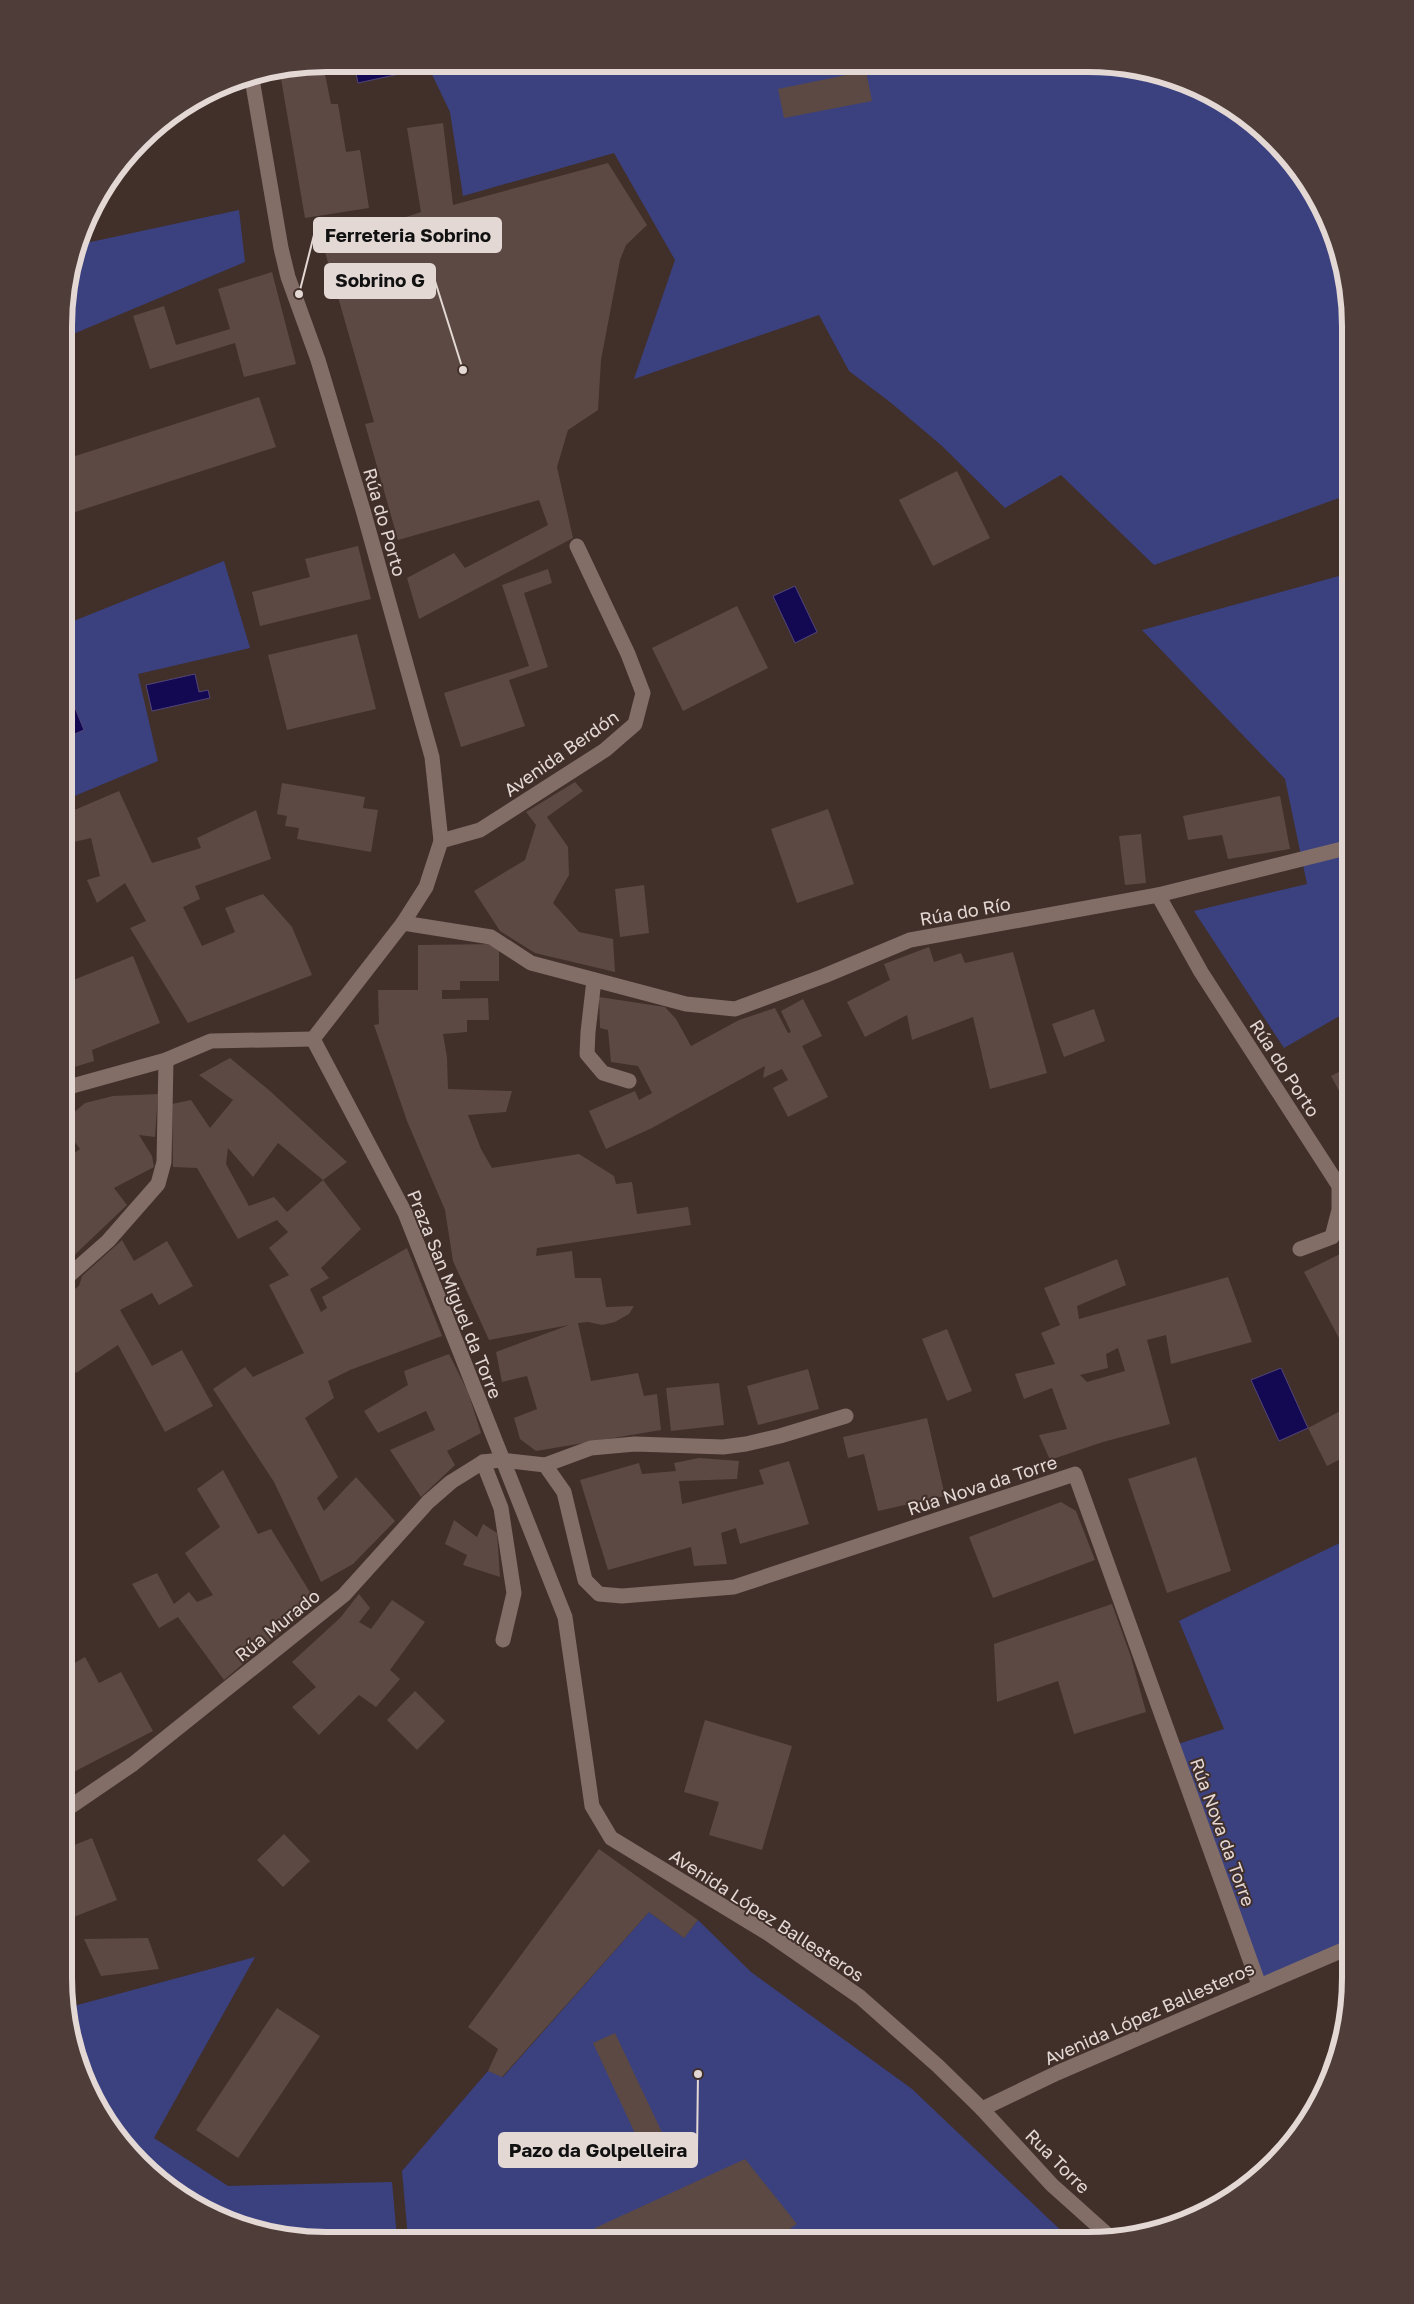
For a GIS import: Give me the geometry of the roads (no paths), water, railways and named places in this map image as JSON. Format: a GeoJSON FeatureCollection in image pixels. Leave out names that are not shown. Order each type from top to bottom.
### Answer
{"type":"FeatureCollection","features":[{"type":"Feature","properties":{"kind":"street","name":"Rúa do Porto"},"geometry":{"type":"LineString","coordinates":[[253,84],[281,248],[288,277],[318,360],[363,510],[432,757],[441,841],[426,887],[403,923],[314,1039]]}},
{"type":"Feature","properties":{"kind":"street","name":"Avenida Berdón"},"geometry":{"type":"LineString","coordinates":[[441,841],[480,830],[605,750],[636,724],[643,693],[628,654],[577,546]]}},
{"type":"Feature","properties":{"kind":"street","name":"Rúa do Río"},"geometry":{"type":"LineString","coordinates":[[403,923],[491,937],[531,963],[686,1004],[735,1009],[910,940],[1158,895],[1342,849]]}},
{"type":"Feature","properties":{"kind":"street","name":"Rúa do Porto"},"geometry":{"type":"LineString","coordinates":[[1158,895],[1201,972],[1339,1186],[1339,1210],[1332,1237],[1300,1249]]}},
{"type":"Feature","properties":{"kind":"street"},"geometry":{"type":"LineString","coordinates":[[594,980],[588,1032],[588,1054],[603,1073],[629,1081]]}},
{"type":"Feature","properties":{"kind":"street"},"geometry":{"type":"LineString","coordinates":[[72,1086],[166,1060],[211,1041],[314,1039]]}},
{"type":"Feature","properties":{"kind":"street","name":"Praza San Miguel da Torre"},"geometry":{"type":"LineString","coordinates":[[314,1039],[405,1213],[501,1460]]}},
{"type":"Feature","properties":{"kind":"street"},"geometry":{"type":"LineString","coordinates":[[72,1273],[108,1242],[158,1184],[164,1162],[166,1060]]}},
{"type":"Feature","properties":{"kind":"street"},"geometry":{"type":"LineString","coordinates":[[501,1460],[545,1465],[591,1448],[635,1444],[723,1447],[780,1436],[846,1416]]}},
{"type":"Feature","properties":{"kind":"street","name":"Rúa Murado"},"geometry":{"type":"LineString","coordinates":[[72,1806],[133,1764],[336,1601],[428,1502],[451,1482],[483,1462],[501,1460]]}},
{"type":"Feature","properties":{"kind":"street","name":"Avenida López Ballesteros"},"geometry":{"type":"LineString","coordinates":[[501,1460],[565,1618],[592,1806],[611,1838],[769,1934],[860,1997],[982,2110],[1057,2072],[1342,1950]]}},
{"type":"Feature","properties":{"kind":"street"},"geometry":{"type":"LineString","coordinates":[[483,1462],[501,1508],[514,1593],[503,1640]]}},
{"type":"Feature","properties":{"kind":"street","name":"Rúa Nova da Torre"},"geometry":{"type":"LineString","coordinates":[[545,1465],[564,1492],[585,1580],[599,1594],[622,1596],[734,1587],[1075,1474],[1259,1985]]}},
{"type":"Feature","properties":{"kind":"street","name":"Rua Torre"},"geometry":{"type":"LineString","coordinates":[[982,2110],[1052,2185],[1103,2231]]}},
{"type":"Feature","properties":{"kind":"place","name":"Ferreteria Sobrino"},"geometry":{"type":"Point","coordinates":[299,294]}},
{"type":"Feature","properties":{"kind":"place","name":"Sobrino G"},"geometry":{"type":"Point","coordinates":[463,370]}},
{"type":"Feature","properties":{"kind":"place","name":"Pazo da Golpelleira"},"geometry":{"type":"Point","coordinates":[698,2074]}}]}
